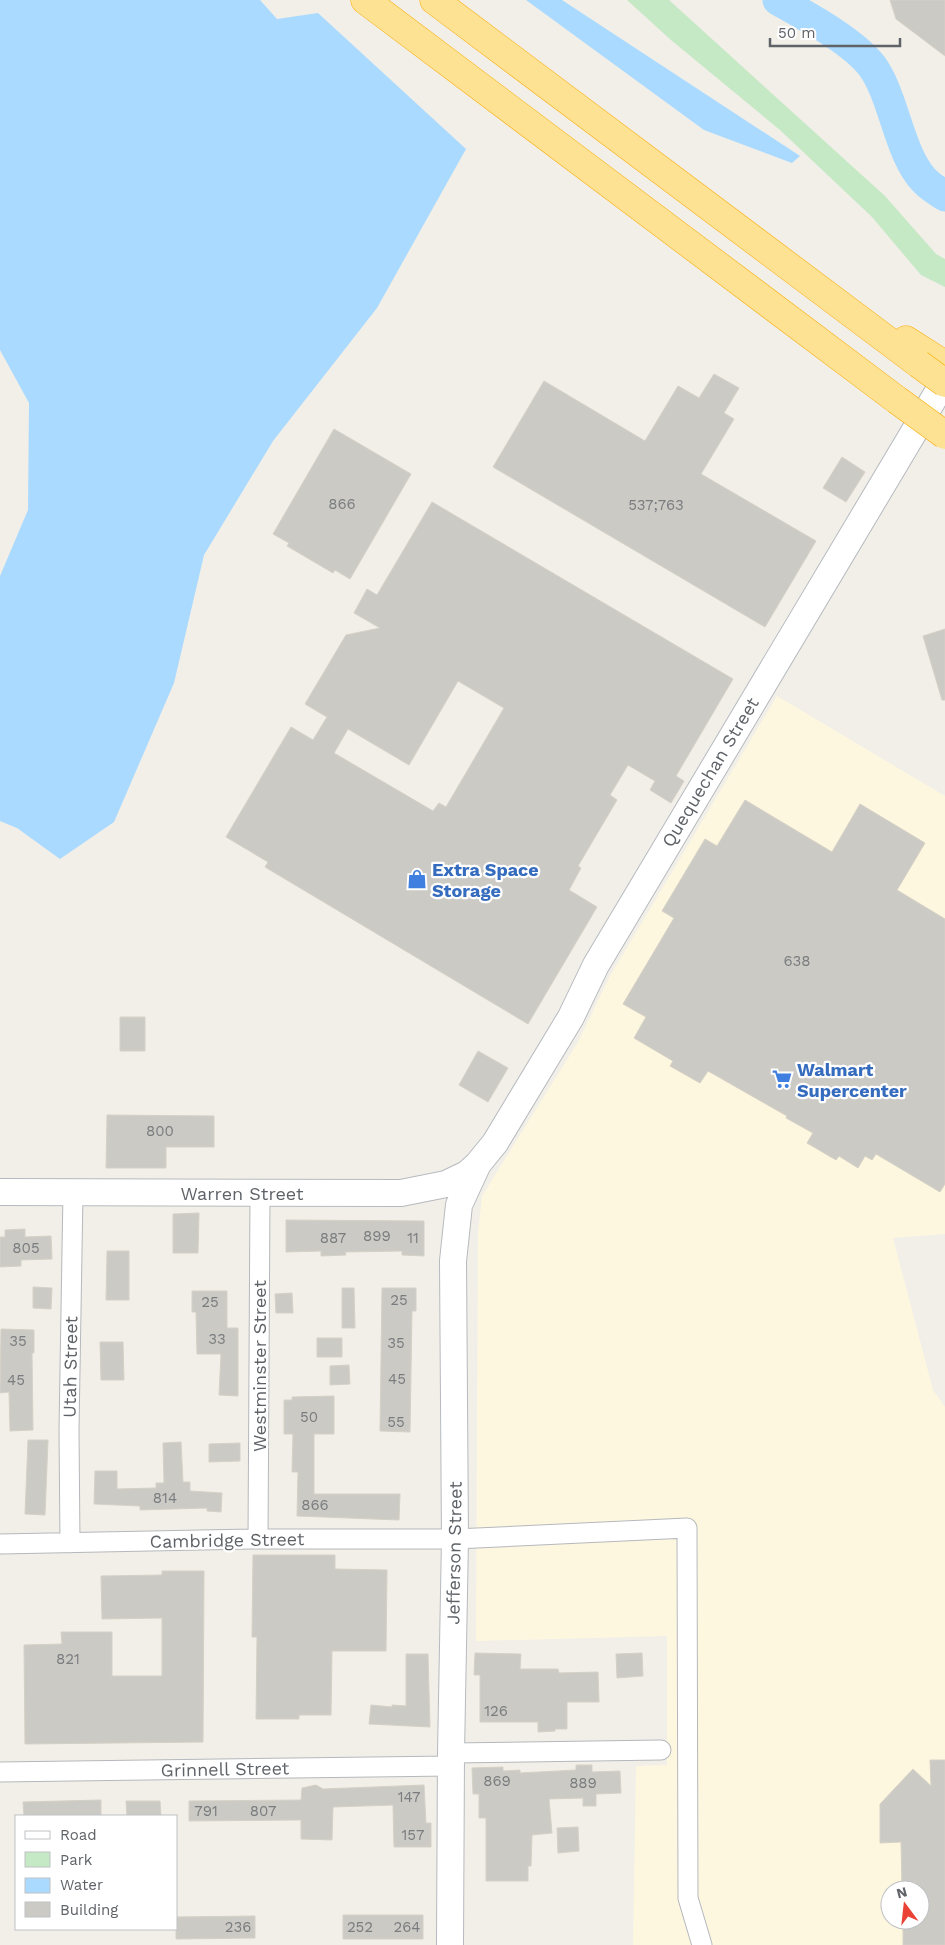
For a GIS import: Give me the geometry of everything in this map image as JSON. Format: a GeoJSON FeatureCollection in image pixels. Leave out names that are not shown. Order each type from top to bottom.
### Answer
{"type":"FeatureCollection","features":[{"type":"Feature","properties":{"kind":"highway"},"geometry":{"type":"LineString","coordinates":[[365,0],[945,435]]}},
{"type":"Feature","properties":{"kind":"highway"},"geometry":{"type":"LineString","coordinates":[[434,0],[784,262],[930,360],[945,382]]}},
{"type":"Feature","properties":{"kind":"main road","name":"Quequechan Street"},"geometry":{"type":"LineString","coordinates":[[478,1165],[495,1143],[566,1025],[596,965],[945,382]]}},
{"type":"Feature","properties":{"kind":"main road","name":"Warren Street"},"geometry":{"type":"LineString","coordinates":[[0,1192],[413,1192],[457,1180],[478,1165]]}},
{"type":"Feature","properties":{"kind":"main road","name":"Jefferson Street"},"geometry":{"type":"LineString","coordinates":[[450,1945],[450,1760],[455,1539],[454,1246],[459,1206],[478,1165]]}},
{"type":"Feature","properties":{"kind":"street","name":"Utah Street"},"geometry":{"type":"LineString","coordinates":[[70,1542],[69,1430],[73,1192]]}},
{"type":"Feature","properties":{"kind":"street","name":"Westminster Street"},"geometry":{"type":"LineString","coordinates":[[258,1539],[260,1193]]}},
{"type":"Feature","properties":{"kind":"street","name":"Cambridge Street"},"geometry":{"type":"LineString","coordinates":[[0,1544],[258,1539],[455,1539],[687,1528],[688,1898],[702,1945]]}},
{"type":"Feature","properties":{"kind":"street","name":"Grinnell Street"},"geometry":{"type":"LineString","coordinates":[[0,1772],[450,1760],[661,1750]]}},
{"type":"Feature","properties":{"kind":"shaded area"},"geometry":{"type":"Polygon","coordinates":[[[777,696],[945,796],[945,1234],[893,1238],[933,1390],[945,1407],[945,1945],[633,1945],[636,1766],[667,1765],[667,1636],[476,1641],[478,1233],[482,1196],[578,1042],[610,976],[777,696]]]}},
{"type":"Feature","properties":{"kind":"green space"},"geometry":{"type":"Polygon","coordinates":[[[627,0],[669,0],[885,196],[936,254],[945,259],[945,287],[921,275],[872,217],[780,130],[671,40],[627,0]]]}},
{"type":"Feature","properties":{"kind":"water"},"geometry":{"type":"Polygon","coordinates":[[[0,0],[260,0],[277,19],[318,13],[466,149],[377,308],[273,441],[204,555],[174,683],[114,822],[60,859],[17,828],[0,821],[0,576],[28,510],[29,403],[0,350],[0,0]]]}},
{"type":"Feature","properties":{"kind":"water"},"geometry":{"type":"Polygon","coordinates":[[[526,0],[562,0],[800,156],[792,163],[704,130],[526,0]]]}},
{"type":"Feature","properties":{"kind":"building"},"geometry":{"type":"Polygon","coordinates":[[[890,0],[945,0],[945,56],[896,19],[890,0]]]}},
{"type":"Feature","properties":{"kind":"building"},"geometry":{"type":"Polygon","coordinates":[[[714,374],[739,388],[724,413],[734,419],[701,474],[816,541],[765,627],[493,467],[544,381],[645,441],[678,386],[699,398],[714,374]]]}},
{"type":"Feature","properties":{"kind":"building"},"geometry":{"type":"Polygon","coordinates":[[[334,429],[411,474],[350,579],[335,570],[333,573],[287,546],[289,543],[273,534],[334,429]]]}},
{"type":"Feature","properties":{"kind":"building"},"geometry":{"type":"Polygon","coordinates":[[[842,457],[865,472],[846,502],[823,488],[842,457]]]}},
{"type":"Feature","properties":{"kind":"building"},"geometry":{"type":"Polygon","coordinates":[[[432,502],[733,679],[676,776],[684,781],[671,803],[650,790],[655,781],[628,765],[610,795],[617,800],[578,866],[581,868],[569,890],[597,907],[528,1024],[265,867],[268,862],[226,837],[291,727],[313,740],[327,717],[305,704],[346,635],[380,628],[354,613],[367,589],[377,595],[432,502]],[[458,681],[409,765],[348,729],[334,753],[433,811],[439,803],[446,807],[504,708],[458,681]]]}},
{"type":"Feature","properties":{"kind":"building"},"geometry":{"type":"Polygon","coordinates":[[[945,629],[945,700],[942,700],[923,636],[945,629]]]}},
{"type":"Feature","properties":{"kind":"building"},"geometry":{"type":"Polygon","coordinates":[[[745,800],[832,852],[860,804],[925,843],[897,890],[945,919],[945,1184],[940,1192],[876,1154],[872,1160],[865,1156],[858,1168],[839,1156],[836,1160],[807,1143],[813,1133],[786,1118],[787,1116],[708,1071],[700,1083],[670,1066],[673,1061],[634,1038],[646,1017],[623,1004],[674,918],[662,911],[705,839],[717,846],[745,800]]]}},
{"type":"Feature","properties":{"kind":"building"},"geometry":{"type":"Polygon","coordinates":[[[120,1017],[145,1017],[145,1051],[120,1051],[120,1017]]]}},
{"type":"Feature","properties":{"kind":"building"},"geometry":{"type":"Polygon","coordinates":[[[478,1051],[508,1068],[488,1102],[459,1085],[478,1051]]]}},
{"type":"Feature","properties":{"kind":"building"},"geometry":{"type":"Polygon","coordinates":[[[107,1115],[214,1116],[214,1147],[166,1147],[166,1168],[106,1168],[107,1115]]]}},
{"type":"Feature","properties":{"kind":"building"},"geometry":{"type":"Polygon","coordinates":[[[199,1213],[198,1253],[173,1253],[173,1214],[199,1213]]]}},
{"type":"Feature","properties":{"kind":"building"},"geometry":{"type":"Polygon","coordinates":[[[286,1220],[424,1221],[424,1256],[402,1255],[402,1251],[345,1252],[346,1255],[321,1256],[321,1251],[286,1252],[286,1220]]]}},
{"type":"Feature","properties":{"kind":"building"},"geometry":{"type":"Polygon","coordinates":[[[25,1229],[25,1237],[51,1236],[52,1259],[21,1260],[21,1266],[0,1267],[0,1237],[5,1237],[5,1230],[25,1229]]]}},
{"type":"Feature","properties":{"kind":"building"},"geometry":{"type":"Polygon","coordinates":[[[107,1251],[129,1251],[129,1300],[106,1300],[107,1251]]]}},
{"type":"Feature","properties":{"kind":"building"},"geometry":{"type":"Polygon","coordinates":[[[33,1287],[52,1288],[51,1309],[33,1308],[33,1287]]]}},
{"type":"Feature","properties":{"kind":"building"},"geometry":{"type":"Polygon","coordinates":[[[342,1288],[354,1288],[355,1328],[342,1328],[342,1288]]]}},
{"type":"Feature","properties":{"kind":"building"},"geometry":{"type":"Polygon","coordinates":[[[382,1288],[416,1288],[416,1311],[412,1311],[410,1432],[380,1431],[382,1288]]]}},
{"type":"Feature","properties":{"kind":"building"},"geometry":{"type":"Polygon","coordinates":[[[192,1291],[227,1291],[227,1328],[238,1328],[238,1396],[219,1395],[221,1354],[197,1354],[196,1312],[192,1312],[192,1291]]]}},
{"type":"Feature","properties":{"kind":"building"},"geometry":{"type":"Polygon","coordinates":[[[292,1293],[293,1313],[276,1313],[275,1294],[292,1293]]]}},
{"type":"Feature","properties":{"kind":"building"},"geometry":{"type":"Polygon","coordinates":[[[1,1329],[34,1330],[34,1353],[32,1353],[33,1430],[10,1431],[9,1392],[0,1393],[1,1329]]]}},
{"type":"Feature","properties":{"kind":"building"},"geometry":{"type":"Polygon","coordinates":[[[317,1338],[342,1338],[342,1357],[317,1357],[317,1338]]]}},
{"type":"Feature","properties":{"kind":"building"},"geometry":{"type":"Polygon","coordinates":[[[100,1342],[123,1342],[124,1380],[101,1380],[100,1342]]]}},
{"type":"Feature","properties":{"kind":"building"},"geometry":{"type":"Polygon","coordinates":[[[349,1365],[350,1384],[330,1385],[330,1366],[349,1365]]]}},
{"type":"Feature","properties":{"kind":"building"},"geometry":{"type":"Polygon","coordinates":[[[334,1396],[334,1434],[314,1434],[314,1494],[400,1494],[399,1520],[297,1516],[298,1472],[292,1472],[293,1434],[284,1434],[284,1400],[292,1400],[292,1397],[334,1396]]]}},
{"type":"Feature","properties":{"kind":"building"},"geometry":{"type":"Polygon","coordinates":[[[28,1440],[48,1440],[45,1515],[25,1514],[28,1440]]]}},
{"type":"Feature","properties":{"kind":"building"},"geometry":{"type":"Polygon","coordinates":[[[181,1442],[183,1482],[190,1482],[190,1491],[222,1493],[221,1512],[207,1511],[207,1508],[140,1510],[140,1506],[94,1504],[95,1471],[117,1471],[117,1489],[156,1488],[156,1483],[164,1483],[163,1443],[181,1442]]]}},
{"type":"Feature","properties":{"kind":"building"},"geometry":{"type":"Polygon","coordinates":[[[240,1443],[240,1461],[209,1462],[209,1444],[240,1443]]]}},
{"type":"Feature","properties":{"kind":"building"},"geometry":{"type":"Polygon","coordinates":[[[253,1555],[335,1555],[335,1569],[387,1570],[386,1651],[332,1651],[331,1715],[299,1715],[299,1719],[256,1719],[257,1637],[252,1637],[253,1555]]]}},
{"type":"Feature","properties":{"kind":"building"},"geometry":{"type":"Polygon","coordinates":[[[162,1571],[204,1571],[203,1742],[25,1744],[24,1645],[62,1644],[61,1632],[112,1632],[112,1676],[162,1676],[162,1618],[102,1619],[101,1576],[162,1575],[162,1571]]]}},
{"type":"Feature","properties":{"kind":"building"},"geometry":{"type":"Polygon","coordinates":[[[475,1653],[521,1654],[520,1669],[558,1669],[559,1673],[598,1672],[599,1702],[567,1702],[567,1729],[538,1732],[538,1722],[480,1722],[480,1675],[474,1675],[475,1653]]]}},
{"type":"Feature","properties":{"kind":"building"},"geometry":{"type":"Polygon","coordinates":[[[642,1653],[643,1676],[617,1678],[616,1654],[642,1653]]]}},
{"type":"Feature","properties":{"kind":"building"},"geometry":{"type":"Polygon","coordinates":[[[406,1654],[428,1654],[430,1727],[369,1724],[371,1705],[406,1706],[406,1654]]]}},
{"type":"Feature","properties":{"kind":"building"},"geometry":{"type":"Polygon","coordinates":[[[930,1760],[945,1760],[945,1945],[903,1945],[903,1930],[930,1930],[930,1880],[902,1880],[901,1842],[880,1843],[880,1804],[913,1769],[931,1786],[930,1760]]]}},
{"type":"Feature","properties":{"kind":"building"},"geometry":{"type":"Polygon","coordinates":[[[576,1765],[592,1765],[592,1772],[620,1771],[621,1793],[596,1794],[596,1806],[583,1806],[583,1798],[549,1799],[552,1833],[532,1835],[531,1866],[528,1866],[528,1881],[486,1881],[486,1818],[479,1818],[479,1794],[473,1794],[472,1768],[503,1767],[503,1771],[520,1770],[520,1773],[576,1770],[576,1765]]]}},
{"type":"Feature","properties":{"kind":"building"},"geometry":{"type":"Polygon","coordinates":[[[316,1785],[323,1789],[424,1785],[426,1823],[431,1823],[431,1847],[394,1847],[393,1805],[333,1807],[332,1840],[301,1839],[301,1820],[189,1821],[189,1801],[301,1800],[302,1788],[316,1785]]]}},
{"type":"Feature","properties":{"kind":"building"},"geometry":{"type":"Polygon","coordinates":[[[101,1800],[101,1815],[24,1815],[23,1802],[101,1800]]]}},
{"type":"Feature","properties":{"kind":"building"},"geometry":{"type":"Polygon","coordinates":[[[126,1801],[160,1801],[161,1815],[127,1815],[126,1801]]]}},
{"type":"Feature","properties":{"kind":"building"},"geometry":{"type":"Polygon","coordinates":[[[578,1827],[579,1851],[558,1853],[557,1828],[578,1827]]]}},
{"type":"Feature","properties":{"kind":"building"},"geometry":{"type":"Polygon","coordinates":[[[343,1915],[423,1915],[423,1939],[343,1939],[343,1915]]]}},
{"type":"Feature","properties":{"kind":"building"},"geometry":{"type":"Polygon","coordinates":[[[255,1916],[255,1938],[176,1939],[178,1917],[255,1916]]]}},
{"type":"Feature","properties":{"kind":"waterway"},"geometry":{"type":"LineString","coordinates":[[778,0],[841,38],[872,66],[880,78],[902,140],[915,169],[926,182],[945,196]]}},
{"type":"Feature","properties":{"kind":"place","name":"Extra Space Storage"},"geometry":{"type":"Point","coordinates":[417,879]}},
{"type":"Feature","properties":{"kind":"place","name":"Walmart Supercenter"},"geometry":{"type":"Point","coordinates":[782,1079]}}]}
